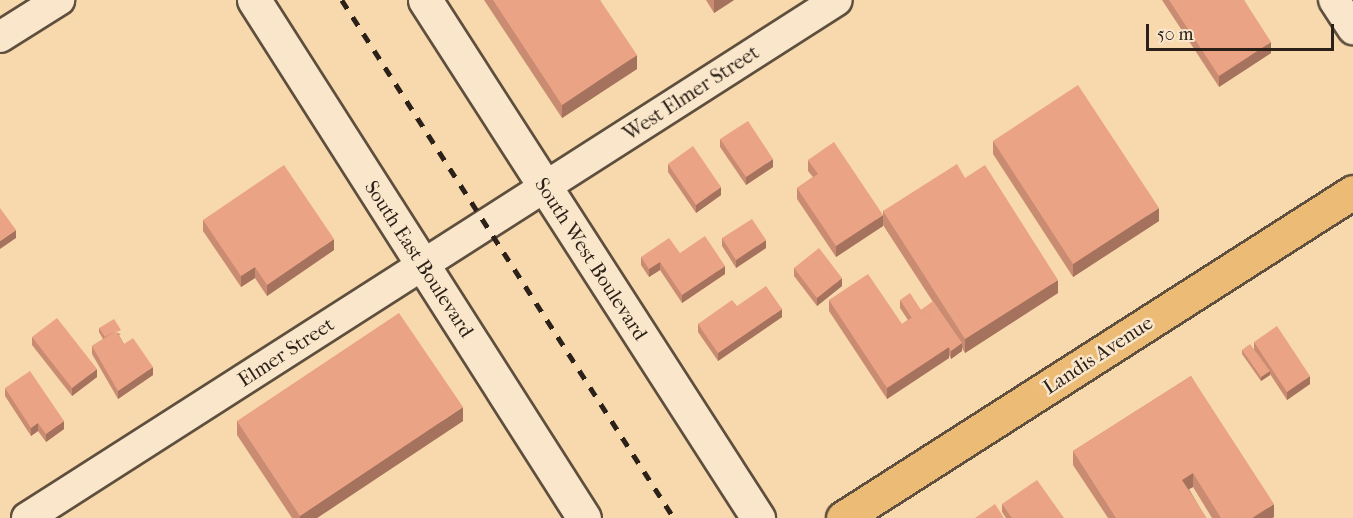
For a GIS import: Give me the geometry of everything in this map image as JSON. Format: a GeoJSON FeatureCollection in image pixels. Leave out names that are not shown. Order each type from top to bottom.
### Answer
{"type":"FeatureCollection","features":[{"type":"Feature","properties":{"kind":"main road","name":"South East Boulevard"},"geometry":{"type":"LineString","coordinates":[[254,0],[585,518]]}},
{"type":"Feature","properties":{"kind":"main road","name":"South West Boulevard"},"geometry":{"type":"LineString","coordinates":[[425,0],[758,518]]}},
{"type":"Feature","properties":{"kind":"main road","name":"Landis Avenue"},"geometry":{"type":"LineString","coordinates":[[843,518],[1353,192]]}},
{"type":"Feature","properties":{"kind":"street"},"geometry":{"type":"LineString","coordinates":[[0,37],[59,0]]}},
{"type":"Feature","properties":{"kind":"street","name":"West Elmer Street"},"geometry":{"type":"LineString","coordinates":[[544,187],[837,0]]}},
{"type":"Feature","properties":{"kind":"street"},"geometry":{"type":"LineString","coordinates":[[1334,0],[1353,29]]}},
{"type":"Feature","properties":{"kind":"street","name":"Elmer Street"},"geometry":{"type":"LineString","coordinates":[[27,518],[544,187]]}},
{"type":"Feature","properties":{"kind":"building"},"geometry":{"type":"Polygon","coordinates":[[[493,0],[600,0],[637,55],[562,105],[493,0]]]}},
{"type":"Feature","properties":{"kind":"building"},"geometry":{"type":"Polygon","coordinates":[[[1169,0],[1244,0],[1271,42],[1219,76],[1169,0]]]}},
{"type":"Feature","properties":{"kind":"building"},"geometry":{"type":"Polygon","coordinates":[[[1078,85],[1159,208],[1073,264],[993,141],[1078,85]]]}},
{"type":"Feature","properties":{"kind":"building"},"geometry":{"type":"Polygon","coordinates":[[[748,121],[773,159],[746,177],[720,139],[748,121]]]}},
{"type":"Feature","properties":{"kind":"building"},"geometry":{"type":"Polygon","coordinates":[[[834,142],[883,215],[836,246],[797,188],[818,174],[808,160],[834,142]]]}},
{"type":"Feature","properties":{"kind":"building"},"geometry":{"type":"Polygon","coordinates":[[[693,146],[721,187],[696,205],[668,164],[693,146]]]}},
{"type":"Feature","properties":{"kind":"building"},"geometry":{"type":"Polygon","coordinates":[[[957,164],[965,178],[985,165],[1058,280],[965,339],[883,211],[957,164]]]}},
{"type":"Feature","properties":{"kind":"building"},"geometry":{"type":"Polygon","coordinates":[[[284,165],[334,239],[267,285],[255,267],[241,276],[203,220],[284,165]]]}},
{"type":"Feature","properties":{"kind":"building"},"geometry":{"type":"Polygon","coordinates":[[[0,208],[16,230],[0,241],[0,208]]]}},
{"type":"Feature","properties":{"kind":"building"},"geometry":{"type":"Polygon","coordinates":[[[752,219],[766,240],[736,260],[722,238],[752,219]]]}},
{"type":"Feature","properties":{"kind":"building"},"geometry":{"type":"Polygon","coordinates":[[[705,236],[725,266],[682,295],[660,262],[649,269],[641,257],[669,238],[680,253],[705,236]]]}},
{"type":"Feature","properties":{"kind":"building"},"geometry":{"type":"Polygon","coordinates":[[[819,248],[842,278],[817,298],[794,268],[819,248]]]}},
{"type":"Feature","properties":{"kind":"building"},"geometry":{"type":"Polygon","coordinates":[[[868,274],[902,324],[924,310],[949,347],[887,388],[829,300],[868,274]]]}},
{"type":"Feature","properties":{"kind":"building"},"geometry":{"type":"Polygon","coordinates":[[[766,286],[782,309],[718,353],[698,324],[732,300],[737,306],[766,286]]]}},
{"type":"Feature","properties":{"kind":"building"},"geometry":{"type":"Polygon","coordinates":[[[910,293],[921,310],[933,301],[962,343],[951,351],[924,310],[912,318],[900,300],[910,293]]]}},
{"type":"Feature","properties":{"kind":"building"},"geometry":{"type":"Polygon","coordinates":[[[399,313],[463,407],[300,516],[237,421],[399,313]]]}},
{"type":"Feature","properties":{"kind":"building"},"geometry":{"type":"Polygon","coordinates":[[[57,318],[97,369],[72,388],[32,337],[57,318]]]}},
{"type":"Feature","properties":{"kind":"building"},"geometry":{"type":"Polygon","coordinates":[[[114,319],[121,330],[105,337],[99,328],[114,319]]]}},
{"type":"Feature","properties":{"kind":"building"},"geometry":{"type":"Polygon","coordinates":[[[1277,326],[1310,376],[1287,392],[1254,342],[1277,326]]]}},
{"type":"Feature","properties":{"kind":"building"},"geometry":{"type":"Polygon","coordinates":[[[116,331],[124,344],[133,338],[153,367],[118,391],[92,346],[116,331]]]}},
{"type":"Feature","properties":{"kind":"building"},"geometry":{"type":"Polygon","coordinates":[[[1250,344],[1270,371],[1261,377],[1242,350],[1250,344]]]}},
{"type":"Feature","properties":{"kind":"building"},"geometry":{"type":"Polygon","coordinates":[[[30,371],[64,421],[46,434],[38,423],[31,428],[5,388],[30,371]]]}},
{"type":"Feature","properties":{"kind":"building"},"geometry":{"type":"Polygon","coordinates":[[[1191,376],[1274,504],[1253,518],[1221,518],[1193,473],[1182,480],[1205,518],[1116,518],[1073,451],[1191,376]]]}},
{"type":"Feature","properties":{"kind":"building"},"geometry":{"type":"Polygon","coordinates":[[[1037,480],[1064,518],[1012,518],[1002,504],[1037,480]]]}},
{"type":"Feature","properties":{"kind":"building"},"geometry":{"type":"Polygon","coordinates":[[[995,504],[1004,518],[975,518],[995,504]]]}},
{"type":"Feature","properties":{"kind":"railway"},"geometry":{"type":"LineString","coordinates":[[342,0],[674,518]]}}]}
